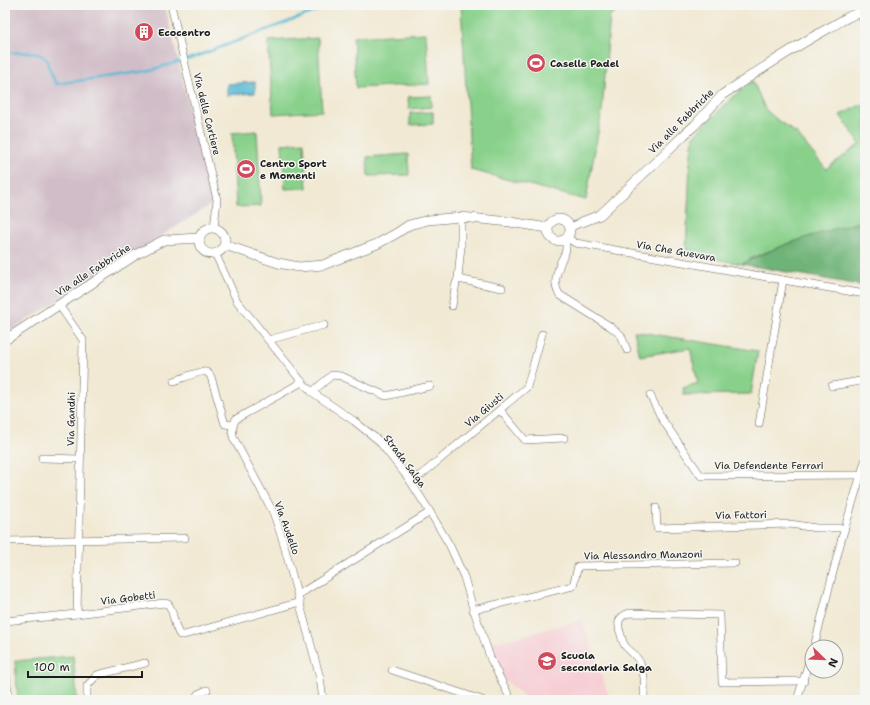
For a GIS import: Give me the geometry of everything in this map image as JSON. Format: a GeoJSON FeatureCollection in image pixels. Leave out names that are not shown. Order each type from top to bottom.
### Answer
{"type":"FeatureCollection","features":[{"type":"Feature","properties":{"kind":"street","name":"Via delle Cartiere"},"geometry":{"type":"LineString","coordinates":[[171,5],[218,200],[214,228]]}},
{"type":"Feature","properties":{"kind":"street"},"geometry":{"type":"LineString","coordinates":[[860,10],[865,24]]}},
{"type":"Feature","properties":{"kind":"street","name":"Via alle Fabbriche"},"geometry":{"type":"LineString","coordinates":[[582,222],[600,215],[695,125],[722,95],[813,37],[860,10]]}},
{"type":"Feature","properties":{"kind":"street"},"geometry":{"type":"LineString","coordinates":[[225,245],[278,263],[299,267],[324,265],[377,244],[409,225],[428,220],[461,217],[548,228]]}},
{"type":"Feature","properties":{"kind":"street"},"geometry":{"type":"LineString","coordinates":[[452,306],[458,279],[461,217]]}},
{"type":"Feature","properties":{"kind":"street"},"geometry":{"type":"LineString","coordinates":[[582,222],[567,235],[562,241],[553,239],[548,232],[548,228],[550,224],[559,219],[564,220],[567,224],[567,235],[566,250],[556,276],[555,284],[557,290],[560,295],[611,327],[621,335],[627,350]]}},
{"type":"Feature","properties":{"kind":"street"},"geometry":{"type":"LineString","coordinates":[[214,228],[220,230],[225,238],[225,245],[215,254],[207,253],[199,243],[203,231],[214,228]]}},
{"type":"Feature","properties":{"kind":"street","name":"Via Che Guevara"},"geometry":{"type":"LineString","coordinates":[[567,235],[575,243],[865,294]]}},
{"type":"Feature","properties":{"kind":"street","name":"Via alle Fabbriche"},"geometry":{"type":"LineString","coordinates":[[5,340],[137,254],[164,240],[200,238]]}},
{"type":"Feature","properties":{"kind":"street","name":"Strada Salga"},"geometry":{"type":"LineString","coordinates":[[215,254],[237,301],[302,382],[312,392],[354,421],[378,440],[409,479],[450,546],[464,577],[473,610],[491,660],[510,700]]}},
{"type":"Feature","properties":{"kind":"street"},"geometry":{"type":"LineString","coordinates":[[458,279],[502,288]]}},
{"type":"Feature","properties":{"kind":"street"},"geometry":{"type":"LineString","coordinates":[[759,424],[783,280]]}},
{"type":"Feature","properties":{"kind":"street","name":"Via Gandhi"},"geometry":{"type":"LineString","coordinates":[[59,305],[82,340],[77,614]]}},
{"type":"Feature","properties":{"kind":"street"},"geometry":{"type":"LineString","coordinates":[[268,340],[324,325]]}},
{"type":"Feature","properties":{"kind":"street","name":"Via Giusti"},"geometry":{"type":"LineString","coordinates":[[409,479],[421,475],[527,387],[542,334]]}},
{"type":"Feature","properties":{"kind":"street"},"geometry":{"type":"LineString","coordinates":[[174,381],[200,372],[208,373],[211,377],[225,424],[232,425],[236,420],[302,382]]}},
{"type":"Feature","properties":{"kind":"street"},"geometry":{"type":"LineString","coordinates":[[312,392],[332,375],[340,376],[386,396],[430,386]]}},
{"type":"Feature","properties":{"kind":"street"},"geometry":{"type":"LineString","coordinates":[[832,386],[865,380]]}},
{"type":"Feature","properties":{"kind":"street","name":"Via Defendente Ferrari"},"geometry":{"type":"LineString","coordinates":[[650,395],[662,419],[701,476],[860,475]]}},
{"type":"Feature","properties":{"kind":"street"},"geometry":{"type":"LineString","coordinates":[[500,410],[525,440],[564,438]]}},
{"type":"Feature","properties":{"kind":"street","name":"Via Audello"},"geometry":{"type":"LineString","coordinates":[[232,425],[233,437],[273,512],[282,538],[320,678],[323,700]]}},
{"type":"Feature","properties":{"kind":"street"},"geometry":{"type":"LineString","coordinates":[[42,458],[80,459]]}},
{"type":"Feature","properties":{"kind":"street"},"geometry":{"type":"LineString","coordinates":[[816,639],[844,528],[865,461]]}},
{"type":"Feature","properties":{"kind":"street","name":"Via Fattori"},"geometry":{"type":"LineString","coordinates":[[656,508],[657,528],[790,524],[816,528],[844,528]]}},
{"type":"Feature","properties":{"kind":"street"},"geometry":{"type":"LineString","coordinates":[[298,595],[430,512]]}},
{"type":"Feature","properties":{"kind":"street"},"geometry":{"type":"LineString","coordinates":[[5,541],[185,538]]}},
{"type":"Feature","properties":{"kind":"street","name":"Via Alessandro Manzoni"},"geometry":{"type":"LineString","coordinates":[[473,610],[573,586],[578,566],[735,563]]}},
{"type":"Feature","properties":{"kind":"street","name":"Via Gobetti"},"geometry":{"type":"LineString","coordinates":[[5,621],[164,603],[171,607],[177,631],[180,635],[184,635],[300,602]]}},
{"type":"Feature","properties":{"kind":"street"},"geometry":{"type":"LineString","coordinates":[[644,700],[644,678],[641,664],[624,644],[619,627],[621,617],[629,613],[720,615],[722,682],[804,681],[797,700]]}},
{"type":"Feature","properties":{"kind":"street"},"geometry":{"type":"LineString","coordinates":[[87,700],[87,686],[97,675],[145,663]]}},
{"type":"Feature","properties":{"kind":"street"},"geometry":{"type":"LineString","coordinates":[[5,667],[9,700]]}},
{"type":"Feature","properties":{"kind":"street"},"geometry":{"type":"LineString","coordinates":[[392,670],[482,700]]}},
{"type":"Feature","properties":{"kind":"street"},"geometry":{"type":"LineString","coordinates":[[194,700],[198,694],[207,690]]}},
{"type":"Feature","properties":{"kind":"shaded area"},"geometry":{"type":"Polygon","coordinates":[[[5,5],[165,5],[212,204],[5,334],[5,5]]]}},
{"type":"Feature","properties":{"kind":"shaded area","name":"Scuola secondaria Salga"},"geometry":{"type":"Polygon","coordinates":[[[582,620],[610,700],[519,700],[524,698],[522,694],[504,679],[489,643],[582,620]]]}},
{"type":"Feature","properties":{"kind":"green space","name":"Caselle Padel"},"geometry":{"type":"Polygon","coordinates":[[[461,5],[614,5],[615,14],[610,15],[602,110],[586,200],[471,170],[461,5]]]}},
{"type":"Feature","properties":{"kind":"green space"},"geometry":{"type":"Polygon","coordinates":[[[426,33],[429,84],[356,88],[353,37],[426,33]]]}},
{"type":"Feature","properties":{"kind":"green space"},"geometry":{"type":"Polygon","coordinates":[[[318,38],[322,111],[273,114],[268,41],[318,38]]]}},
{"type":"Feature","properties":{"kind":"green space"},"geometry":{"type":"Polygon","coordinates":[[[753,81],[765,109],[797,134],[826,169],[860,144],[840,115],[865,103],[865,221],[793,242],[756,256],[742,264],[686,254],[690,163],[693,136],[730,99],[753,81]]]}},
{"type":"Feature","properties":{"kind":"green space"},"geometry":{"type":"Polygon","coordinates":[[[431,96],[432,107],[409,109],[408,97],[431,96]]]}},
{"type":"Feature","properties":{"kind":"green space"},"geometry":{"type":"Polygon","coordinates":[[[433,112],[433,124],[410,125],[410,113],[433,112]]]}},
{"type":"Feature","properties":{"kind":"green space","name":"Centro Sport e Momenti"},"geometry":{"type":"Polygon","coordinates":[[[257,131],[261,206],[236,207],[232,133],[257,131]]]}},
{"type":"Feature","properties":{"kind":"green space"},"geometry":{"type":"Polygon","coordinates":[[[304,142],[307,188],[285,189],[282,144],[304,142]]]}},
{"type":"Feature","properties":{"kind":"green space"},"geometry":{"type":"Polygon","coordinates":[[[408,154],[409,175],[368,176],[367,157],[408,154]]]}},
{"type":"Feature","properties":{"kind":"green space"},"geometry":{"type":"Polygon","coordinates":[[[865,221],[865,286],[742,264],[772,250],[802,239],[865,221]]]}},
{"type":"Feature","properties":{"kind":"green space"},"geometry":{"type":"Polygon","coordinates":[[[634,331],[758,351],[751,394],[684,395],[683,388],[698,383],[690,348],[640,356],[634,331]]]}},
{"type":"Feature","properties":{"kind":"green space"},"geometry":{"type":"Polygon","coordinates":[[[73,656],[77,698],[18,700],[15,661],[73,656]]]}},
{"type":"Feature","properties":{"kind":"water"},"geometry":{"type":"Polygon","coordinates":[[[255,82],[255,93],[227,95],[227,84],[255,82]]]}},
{"type":"Feature","properties":{"kind":"waterway"},"geometry":{"type":"LineString","coordinates":[[5,53],[28,52],[38,54],[43,57],[47,60],[56,84],[147,71],[195,57],[332,5]]}},
{"type":"Feature","properties":{"kind":"place","name":"Ecocentro"},"geometry":{"type":"Point","coordinates":[144,32]}},
{"type":"Feature","properties":{"kind":"place","name":"Caselle Padel"},"geometry":{"type":"Point","coordinates":[536,63]}},
{"type":"Feature","properties":{"kind":"place","name":"Centro Sport e Momenti"},"geometry":{"type":"Point","coordinates":[246,169]}},
{"type":"Feature","properties":{"kind":"place","name":"Scuola secondaria Salga"},"geometry":{"type":"Point","coordinates":[547,661]}}]}
